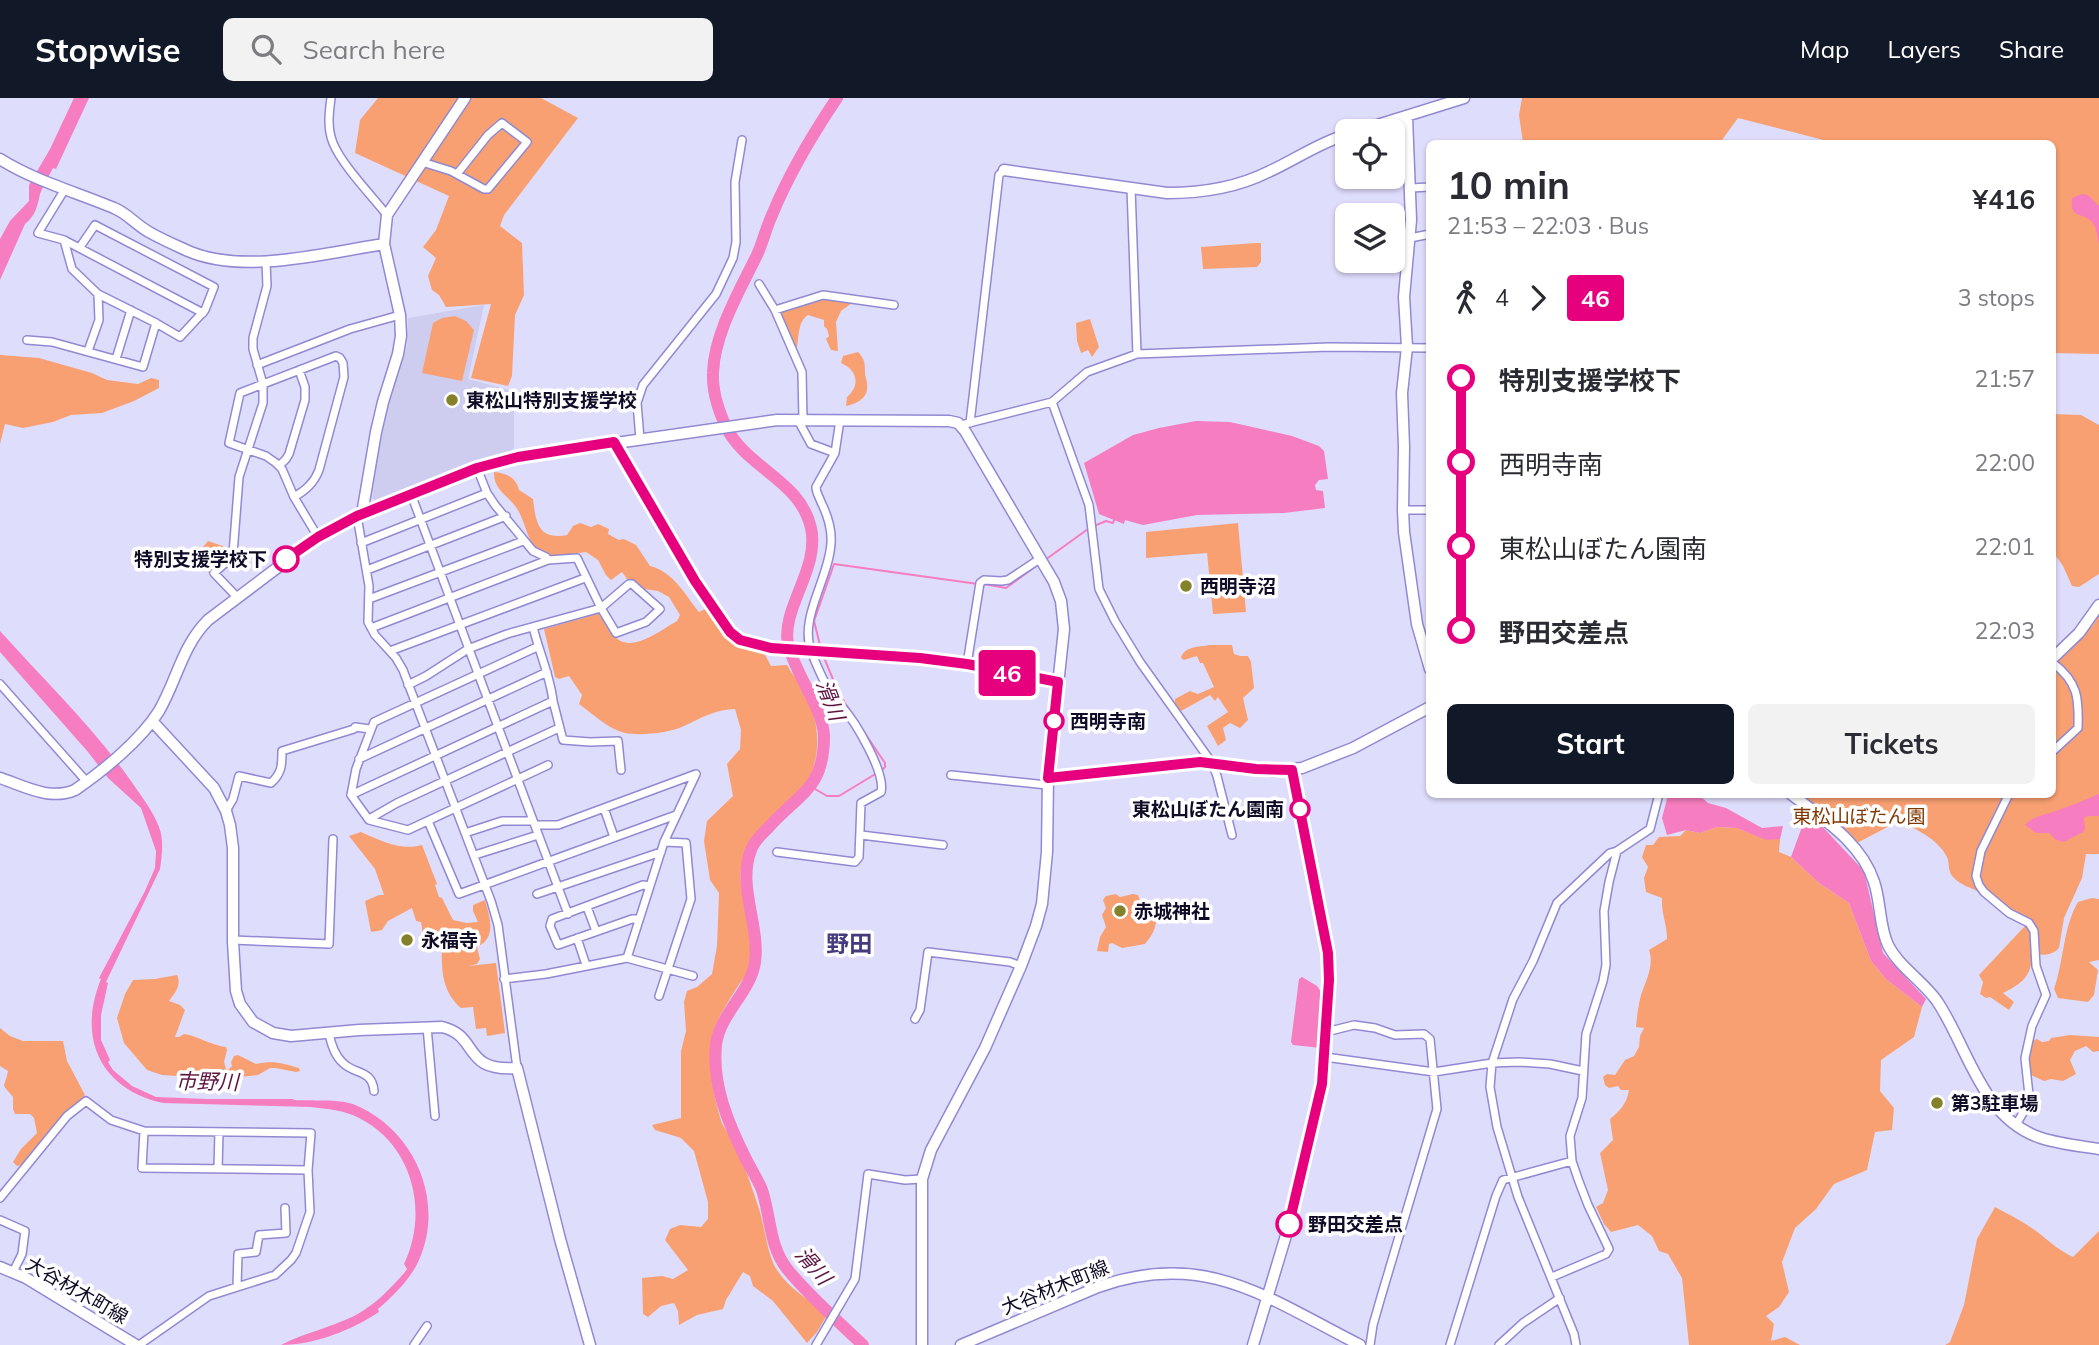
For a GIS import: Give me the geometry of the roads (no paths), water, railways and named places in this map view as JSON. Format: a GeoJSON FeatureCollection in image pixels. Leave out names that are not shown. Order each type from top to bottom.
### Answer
{"type":"FeatureCollection","features":[{"type":"Feature","properties":{"kind":"street"},"geometry":{"type":"LineString","coordinates":[[331,98],[329,128],[337,152],[387,215]]}},
{"type":"Feature","properties":{"kind":"street"},"geometry":{"type":"LineString","coordinates":[[465,98],[387,215],[384,244],[400,315],[401,336],[376,432],[360,515],[361,543],[367,570],[368,615],[371,628],[399,662],[475,855],[498,925],[517,1068],[590,1345]]}},
{"type":"Feature","properties":{"kind":"street"},"geometry":{"type":"LineString","coordinates":[[1400,119],[1464,98]]}},
{"type":"Feature","properties":{"kind":"street"},"geometry":{"type":"LineString","coordinates":[[1407,117],[1410,238],[1404,297],[1407,346],[1402,393],[1403,510],[1417,624],[1426,655]]}},
{"type":"Feature","properties":{"kind":"street"},"geometry":{"type":"LineString","coordinates":[[422,162],[457,174],[488,189],[527,142],[502,123],[488,135],[457,174]]}},
{"type":"Feature","properties":{"kind":"street"},"geometry":{"type":"LineString","coordinates":[[922,1345],[922,1179],[931,1150],[985,1048],[1036,926],[1045,882],[1048,782],[1064,629],[1058,592],[966,424],[999,175],[1004,170],[1167,193],[1193,193],[1232,186],[1268,173],[1335,138]]}},
{"type":"Feature","properties":{"kind":"street"},"geometry":{"type":"LineString","coordinates":[[640,439],[637,403],[643,385],[716,294],[733,258],[736,242],[735,182],[742,141]]}},
{"type":"Feature","properties":{"kind":"street"},"geometry":{"type":"LineString","coordinates":[[0,159],[116,209],[148,232],[190,252],[223,261],[266,262],[384,244]]}},
{"type":"Feature","properties":{"kind":"street"},"geometry":{"type":"LineString","coordinates":[[1410,188],[1426,187]]}},
{"type":"Feature","properties":{"kind":"street"},"geometry":{"type":"LineString","coordinates":[[62,188],[38,233],[80,247],[203,313]]}},
{"type":"Feature","properties":{"kind":"street"},"geometry":{"type":"LineString","coordinates":[[1130,188],[1137,355]]}},
{"type":"Feature","properties":{"kind":"street"},"geometry":{"type":"LineString","coordinates":[[64,240],[72,269],[98,294],[180,337],[203,313],[214,287],[95,225],[80,247]]}},
{"type":"Feature","properties":{"kind":"street"},"geometry":{"type":"LineString","coordinates":[[1410,238],[1426,235]]}},
{"type":"Feature","properties":{"kind":"street"},"geometry":{"type":"LineString","coordinates":[[237,597],[214,574],[233,554],[237,486],[262,402],[263,384],[253,349],[253,338],[267,286],[266,262]]}},
{"type":"Feature","properties":{"kind":"street"},"geometry":{"type":"LineString","coordinates":[[759,284],[775,310],[802,372],[800,420],[811,444],[835,453]]}},
{"type":"Feature","properties":{"kind":"street"},"geometry":{"type":"LineString","coordinates":[[89,351],[99,320],[98,294]]}},
{"type":"Feature","properties":{"kind":"street"},"geometry":{"type":"LineString","coordinates":[[775,310],[822,295],[894,305]]}},
{"type":"Feature","properties":{"kind":"street"},"geometry":{"type":"LineString","coordinates":[[116,359],[131,310]]}},
{"type":"Feature","properties":{"kind":"street"},"geometry":{"type":"LineString","coordinates":[[257,365],[350,329],[400,315]]}},
{"type":"Feature","properties":{"kind":"street"},"geometry":{"type":"LineString","coordinates":[[27,340],[52,342],[143,368],[156,323]]}},
{"type":"Feature","properties":{"kind":"street"},"geometry":{"type":"LineString","coordinates":[[0,778],[49,794],[58,795],[75,790],[125,749],[152,721],[160,710],[194,636],[208,620],[318,537],[360,515],[477,468],[518,457],[743,424],[840,420],[949,421],[966,424],[1052,402],[1087,372],[1137,355],[1407,346],[1426,348]]}},
{"type":"Feature","properties":{"kind":"street"},"geometry":{"type":"LineString","coordinates":[[294,497],[309,487],[315,479],[339,397],[344,370],[343,363],[337,356],[240,394],[229,443],[272,458],[279,466],[294,497],[318,537]]}},
{"type":"Feature","properties":{"kind":"street"},"geometry":{"type":"LineString","coordinates":[[279,466],[289,454],[305,400],[305,387],[299,370]]}},
{"type":"Feature","properties":{"kind":"street"},"geometry":{"type":"LineString","coordinates":[[1052,402],[1088,505],[1099,589],[1140,662],[1212,763],[1232,835]]}},
{"type":"Feature","properties":{"kind":"street"},"geometry":{"type":"LineString","coordinates":[[777,852],[855,862],[859,857],[861,803],[881,792],[882,786],[880,772],[870,750],[842,706],[834,700],[808,650],[811,611],[829,560],[831,539],[829,524],[816,487],[835,453],[840,420]]}},
{"type":"Feature","properties":{"kind":"street"},"geometry":{"type":"LineString","coordinates":[[614,442],[695,581],[730,632],[740,640],[771,648],[900,656],[967,664],[1058,682]]}},
{"type":"Feature","properties":{"kind":"street"},"geometry":{"type":"LineString","coordinates":[[477,468],[487,493],[523,541],[548,560]]}},
{"type":"Feature","properties":{"kind":"street"},"geometry":{"type":"LineString","coordinates":[[361,543],[487,493]]}},
{"type":"Feature","properties":{"kind":"street"},"geometry":{"type":"LineString","coordinates":[[411,494],[568,915]]}},
{"type":"Feature","properties":{"kind":"street"},"geometry":{"type":"LineString","coordinates":[[1403,510],[1426,510]]}},
{"type":"Feature","properties":{"kind":"street"},"geometry":{"type":"LineString","coordinates":[[367,570],[506,516]]}},
{"type":"Feature","properties":{"kind":"street"},"geometry":{"type":"LineString","coordinates":[[369,599],[523,541]]}},
{"type":"Feature","properties":{"kind":"street"},"geometry":{"type":"LineString","coordinates":[[371,628],[548,560],[577,558],[585,578],[601,608],[616,634],[646,622],[660,609],[629,584],[601,608],[468,649],[408,685]]}},
{"type":"Feature","properties":{"kind":"street"},"geometry":{"type":"LineString","coordinates":[[967,664],[980,583],[984,580],[1008,580],[1041,558]]}},
{"type":"Feature","properties":{"kind":"street"},"geometry":{"type":"LineString","coordinates":[[390,651],[585,578]]}},
{"type":"Feature","properties":{"kind":"street"},"geometry":{"type":"LineString","coordinates":[[2056,657],[2079,633],[2099,606]]}},
{"type":"Feature","properties":{"kind":"street"},"geometry":{"type":"LineString","coordinates":[[533,627],[547,672],[562,740],[590,743],[618,741],[621,770]]}},
{"type":"Feature","properties":{"kind":"street"},"geometry":{"type":"LineString","coordinates":[[537,646],[374,722],[359,759],[351,795],[369,820],[408,830],[548,765]]}},
{"type":"Feature","properties":{"kind":"street"},"geometry":{"type":"LineString","coordinates":[[2056,663],[2074,685],[2078,708],[2078,728],[2056,748]]}},
{"type":"Feature","properties":{"kind":"street"},"geometry":{"type":"LineString","coordinates":[[359,759],[547,672]]}},
{"type":"Feature","properties":{"kind":"street"},"geometry":{"type":"LineString","coordinates":[[0,684],[87,782]]}},
{"type":"Feature","properties":{"kind":"street"},"geometry":{"type":"LineString","coordinates":[[351,795],[553,701]]}},
{"type":"Feature","properties":{"kind":"street"},"geometry":{"type":"LineString","coordinates":[[951,775],[1048,782],[1188,763],[1292,770],[1353,748],[1426,708]]}},
{"type":"Feature","properties":{"kind":"street"},"geometry":{"type":"LineString","coordinates":[[152,721],[214,788],[226,811],[233,848],[236,991],[240,1004],[253,1022],[264,1029],[290,1036],[442,1027],[454,1031],[466,1042],[475,1058],[485,1065],[517,1068]]}},
{"type":"Feature","properties":{"kind":"street"},"geometry":{"type":"LineString","coordinates":[[226,811],[233,799],[239,776],[271,783],[274,781],[282,769],[282,751],[355,727],[370,729]]}},
{"type":"Feature","properties":{"kind":"street"},"geometry":{"type":"LineString","coordinates":[[369,820],[397,803],[559,728]]}},
{"type":"Feature","properties":{"kind":"street"},"geometry":{"type":"LineString","coordinates":[[1253,1345],[1287,1232],[1322,1084],[1325,1057],[1328,953],[1292,770]]}},
{"type":"Feature","properties":{"kind":"street"},"geometry":{"type":"LineString","coordinates":[[465,833],[502,821],[558,825],[696,774],[664,842],[627,958]]}},
{"type":"Feature","properties":{"kind":"street"},"geometry":{"type":"LineString","coordinates":[[1576,1345],[1512,1179],[1497,1127],[1490,1087],[1492,1063],[1513,999],[1533,961],[1557,903],[1610,853],[1618,851],[1650,829],[1658,798]]}},
{"type":"Feature","properties":{"kind":"street"},"geometry":{"type":"LineString","coordinates":[[1796,798],[1836,830],[1860,855],[1875,884],[1889,946],[1936,999],[1985,1091],[1998,1109],[2016,1125],[2041,1138],[2099,1149]]}},
{"type":"Feature","properties":{"kind":"street"},"geometry":{"type":"LineString","coordinates":[[2007,798],[1981,851],[1976,876],[1984,892],[2009,913],[2029,923],[2034,931],[2036,966],[2046,995],[2032,1026],[2025,1058],[2028,1104],[2016,1125]]}},
{"type":"Feature","properties":{"kind":"street"},"geometry":{"type":"LineString","coordinates":[[604,808],[614,837]]}},
{"type":"Feature","properties":{"kind":"street"},"geometry":{"type":"LineString","coordinates":[[428,821],[459,894],[676,815]]}},
{"type":"Feature","properties":{"kind":"street"},"geometry":{"type":"LineString","coordinates":[[475,855],[538,835]]}},
{"type":"Feature","properties":{"kind":"street"},"geometry":{"type":"LineString","coordinates":[[861,835],[943,845]]}},
{"type":"Feature","properties":{"kind":"street"},"geometry":{"type":"LineString","coordinates":[[233,940],[329,944],[333,839]]}},
{"type":"Feature","properties":{"kind":"street"},"geometry":{"type":"LineString","coordinates":[[659,996],[691,899],[686,843],[664,842]]}},
{"type":"Feature","properties":{"kind":"street"},"geometry":{"type":"LineString","coordinates":[[1552,1277],[1606,1254],[1609,1249],[1588,1205],[1573,1161],[1570,1136],[1582,1098],[1587,1034],[1604,981],[1604,911],[1618,851]]}},
{"type":"Feature","properties":{"kind":"street"},"geometry":{"type":"LineString","coordinates":[[537,894],[661,852]]}},
{"type":"Feature","properties":{"kind":"street"},"geometry":{"type":"LineString","coordinates":[[638,919],[558,945],[551,926],[552,919],[643,885],[649,886]]}},
{"type":"Feature","properties":{"kind":"street"},"geometry":{"type":"LineString","coordinates":[[587,907],[596,931]]}},
{"type":"Feature","properties":{"kind":"street"},"geometry":{"type":"LineString","coordinates":[[577,938],[586,965]]}},
{"type":"Feature","properties":{"kind":"street"},"geometry":{"type":"LineString","coordinates":[[915,1019],[920,1010],[928,952],[1010,962],[1021,966]]}},
{"type":"Feature","properties":{"kind":"street"},"geometry":{"type":"LineString","coordinates":[[504,979],[546,974],[627,958],[693,976]]}},
{"type":"Feature","properties":{"kind":"street"},"geometry":{"type":"LineString","coordinates":[[1326,1032],[1354,1026],[1375,1028],[1395,1035],[1427,1035],[1430,1039],[1437,1109],[1373,1325],[1370,1345]]}},
{"type":"Feature","properties":{"kind":"street"},"geometry":{"type":"LineString","coordinates":[[427,1027],[435,1116]]}},
{"type":"Feature","properties":{"kind":"street"},"geometry":{"type":"LineString","coordinates":[[329,1033],[332,1048],[343,1064],[367,1075],[374,1091]]}},
{"type":"Feature","properties":{"kind":"street"},"geometry":{"type":"LineString","coordinates":[[1325,1057],[1434,1072],[1492,1063],[1519,1062],[1550,1064],[1583,1071]]}},
{"type":"Feature","properties":{"kind":"street"},"geometry":{"type":"LineString","coordinates":[[0,1197],[67,1116],[86,1101],[111,1120],[144,1130],[311,1133],[308,1170],[310,1212],[291,1260],[275,1275],[209,1296],[138,1345]]}},
{"type":"Feature","properties":{"kind":"street"},"geometry":{"type":"LineString","coordinates":[[144,1130],[142,1168],[308,1170]]}},
{"type":"Feature","properties":{"kind":"street"},"geometry":{"type":"LineString","coordinates":[[218,1169],[219,1132]]}},
{"type":"Feature","properties":{"kind":"street"},"geometry":{"type":"LineString","coordinates":[[1450,1345],[1503,1180],[1573,1161]]}},
{"type":"Feature","properties":{"kind":"street"},"geometry":{"type":"LineString","coordinates":[[816,1345],[855,1279],[868,1174],[905,1180],[922,1179]]}},
{"type":"Feature","properties":{"kind":"street"},"geometry":{"type":"LineString","coordinates":[[237,1287],[239,1254],[256,1252],[258,1236],[286,1233],[285,1208]]}},
{"type":"Feature","properties":{"kind":"street"},"geometry":{"type":"LineString","coordinates":[[0,1220],[25,1230],[22,1254],[13,1272]]}},
{"type":"Feature","properties":{"kind":"street","name":"大谷材木町線"},"geometry":{"type":"LineString","coordinates":[[0,1267],[138,1345]]}},
{"type":"Feature","properties":{"kind":"street","name":"大谷材木町線"},"geometry":{"type":"LineString","coordinates":[[961,1345],[1119,1279],[1171,1272],[1194,1274],[1237,1284],[1360,1345]]}},
{"type":"Feature","properties":{"kind":"street"},"geometry":{"type":"LineString","coordinates":[[1499,1345],[1522,1323],[1560,1298]]}},
{"type":"Feature","properties":{"kind":"street"},"geometry":{"type":"LineString","coordinates":[[414,1345],[428,1326]]}},
{"type":"Feature","properties":{"kind":"waterway","name":"滑川"},"geometry":{"type":"LineString","coordinates":[[837,98],[802,155],[779,200],[757,255],[729,312],[714,358],[715,396],[730,434],[751,458],[797,499],[811,528],[810,558],[787,630],[788,644],[796,667],[819,714],[824,736],[820,768],[814,780],[758,838],[751,850],[746,877],[755,934],[755,962],[748,983],[723,1023],[716,1045],[715,1060],[723,1104],[739,1145],[762,1190],[777,1252],[805,1290],[863,1345]]}},
{"type":"Feature","properties":{"kind":"waterway"},"geometry":{"type":"LineString","coordinates":[[1094,526],[1106,521],[1113,523],[1114,520]]}},
{"type":"Feature","properties":{"kind":"waterway"},"geometry":{"type":"LineString","coordinates":[[1045,560],[1088,529]]}},
{"type":"Feature","properties":{"kind":"waterway"},"geometry":{"type":"LineString","coordinates":[[984,584],[1006,588],[1040,563]]}},
{"type":"Feature","properties":{"kind":"waterway"},"geometry":{"type":"LineString","coordinates":[[821,649],[814,621],[834,564],[978,584]]}},
{"type":"Feature","properties":{"kind":"waterway"},"geometry":{"type":"LineString","coordinates":[[823,655],[839,694],[851,712]]}},
{"type":"Feature","properties":{"kind":"waterway"},"geometry":{"type":"LineString","coordinates":[[862,729],[885,763],[882,770]]}},
{"type":"Feature","properties":{"kind":"waterway"},"geometry":{"type":"LineString","coordinates":[[810,786],[827,796],[839,796],[877,773]]}},
{"type":"Feature","properties":{"kind":"place","name":"東松山特別支援学校"},"geometry":{"type":"Point","coordinates":[452,400]}},
{"type":"Feature","properties":{"kind":"place","name":"特別支援学校下"},"geometry":{"type":"Point","coordinates":[286,559]}},
{"type":"Feature","properties":{"kind":"place","name":"西明寺沼"},"geometry":{"type":"Point","coordinates":[1186,586]}},
{"type":"Feature","properties":{"kind":"place","name":"西明寺南"},"geometry":{"type":"Point","coordinates":[1054,721]}},
{"type":"Feature","properties":{"kind":"place","name":"東松山ぼたん園南"},"geometry":{"type":"Point","coordinates":[1300,809]}},
{"type":"Feature","properties":{"kind":"place","name":"赤城神社"},"geometry":{"type":"Point","coordinates":[1120,911]}},
{"type":"Feature","properties":{"kind":"place","name":"永福寺"},"geometry":{"type":"Point","coordinates":[407,940]}},
{"type":"Feature","properties":{"kind":"place","name":"第3駐車場"},"geometry":{"type":"Point","coordinates":[1937,1103]}},
{"type":"Feature","properties":{"kind":"place","name":"野田交差点"},"geometry":{"type":"Point","coordinates":[1289,1224]}},
{"type":"Feature","properties":{"kind":"district","name":"野田"},"geometry":{"type":"Point","coordinates":[849,944]}},
{"type":"Feature","properties":{"kind":"park label","name":"東松山ぼたん園"},"geometry":{"type":"Point","coordinates":[1859,816]}},
{"type":"Feature","properties":{"kind":"water label","name":"市野川"},"geometry":{"type":"Point","coordinates":[207,1082]}}]}
